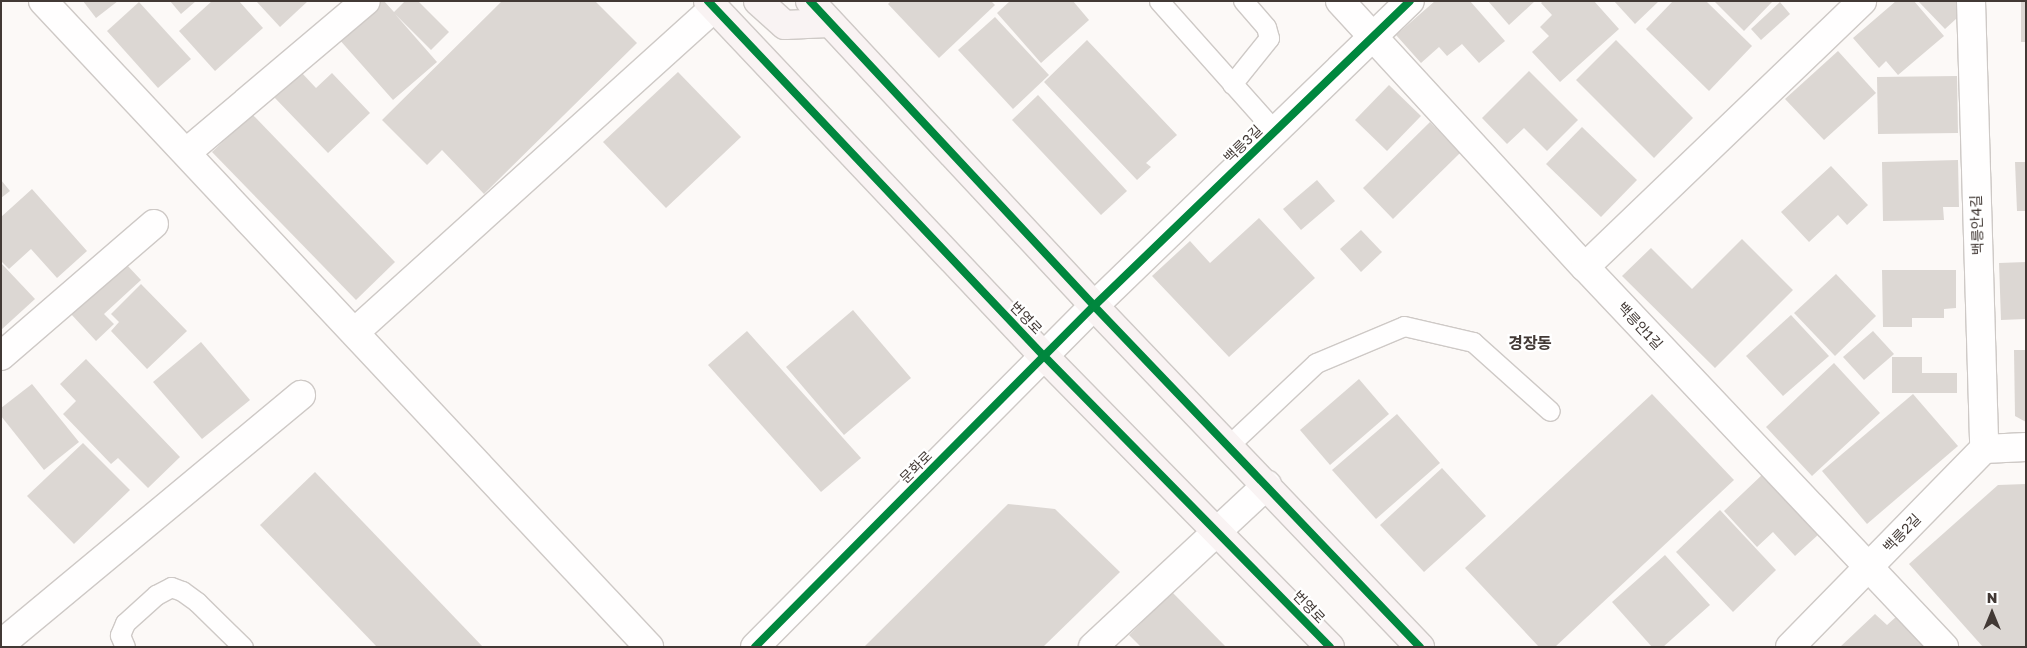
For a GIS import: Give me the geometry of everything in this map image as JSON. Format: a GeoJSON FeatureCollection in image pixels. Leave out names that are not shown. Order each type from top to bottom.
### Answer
{"type":"FeatureCollection","features":[{"type":"Feature","properties":{"kind":"main road"},"geometry":{"type":"LineString","coordinates":[[758,1],[785,25],[830,23]]}},
{"type":"Feature","properties":{"kind":"main road"},"geometry":{"type":"LineString","coordinates":[[810,1],[1094,306],[1420,647]]}},
{"type":"Feature","properties":{"kind":"main road","name":"번영로"},"geometry":{"type":"LineString","coordinates":[[711,5],[1044,356],[1219,531],[1330,647]]}},
{"type":"Feature","properties":{"kind":"street"},"geometry":{"type":"LineString","coordinates":[[43,1],[187,152],[649,647]]}},
{"type":"Feature","properties":{"kind":"street"},"geometry":{"type":"LineString","coordinates":[[187,152],[366,1]]}},
{"type":"Feature","properties":{"kind":"street","name":"백릉안1길"},"geometry":{"type":"LineString","coordinates":[[1340,1],[1585,267],[1944,647]]}},
{"type":"Feature","properties":{"kind":"street","name":"백릉3길"},"geometry":{"type":"LineString","coordinates":[[1094,306],[1410,1]]}},
{"type":"Feature","properties":{"kind":"street"},"geometry":{"type":"LineString","coordinates":[[1585,267],[1862,1]]}},
{"type":"Feature","properties":{"kind":"street","name":"백릉안4길"},"geometry":{"type":"LineString","coordinates":[[1971,1],[1984,448]]}},
{"type":"Feature","properties":{"kind":"street"},"geometry":{"type":"LineString","coordinates":[[355,332],[711,5]]}},
{"type":"Feature","properties":{"kind":"street"},"geometry":{"type":"LineString","coordinates":[[1,356],[154,224]]}},
{"type":"Feature","properties":{"kind":"street","name":"문화로"},"geometry":{"type":"LineString","coordinates":[[755,647],[1094,306]]}},
{"type":"Feature","properties":{"kind":"street"},"geometry":{"type":"LineString","coordinates":[[1,644],[301,395]]}},
{"type":"Feature","properties":{"kind":"street"},"geometry":{"type":"LineString","coordinates":[[1984,448],[2026,447]]}},
{"type":"Feature","properties":{"kind":"street","name":"백릉2길"},"geometry":{"type":"LineString","coordinates":[[1790,647],[1984,448]]}},
{"type":"Feature","properties":{"kind":"street"},"geometry":{"type":"LineString","coordinates":[[1093,647],[1267,485]]}},
{"type":"Feature","properties":{"kind":"lane"},"geometry":{"type":"LineString","coordinates":[[1159,1],[1275,132]]}},
{"type":"Feature","properties":{"kind":"lane"},"geometry":{"type":"LineString","coordinates":[[1232,84],[1269,38],[1266,27],[1243,1]]}},
{"type":"Feature","properties":{"kind":"lane"},"geometry":{"type":"LineString","coordinates":[[1228,446],[1316,363],[1404,326],[1473,342],[1550,411]]}},
{"type":"Feature","properties":{"kind":"lane"},"geometry":{"type":"LineString","coordinates":[[125,647],[120,635],[125,624],[156,595],[171,587],[182,591],[197,602],[243,647]]}},
{"type":"Feature","properties":{"kind":"building"},"geometry":{"type":"Polygon","coordinates":[[[83,1],[118,1],[96,18],[83,1]]]}},
{"type":"Feature","properties":{"kind":"building"},"geometry":{"type":"Polygon","coordinates":[[[170,1],[196,1],[181,14],[170,1]]]}},
{"type":"Feature","properties":{"kind":"building"},"geometry":{"type":"Polygon","coordinates":[[[212,1],[239,1],[263,28],[215,71],[179,31],[212,1]]]}},
{"type":"Feature","properties":{"kind":"building"},"geometry":{"type":"Polygon","coordinates":[[[256,1],[308,1],[280,27],[256,1]]]}},
{"type":"Feature","properties":{"kind":"building"},"geometry":{"type":"Polygon","coordinates":[[[380,1],[384,1],[394,12],[405,1],[418,1],[449,32],[431,50],[395,14],[437,62],[393,100],[338,38],[380,1]]]}},
{"type":"Feature","properties":{"kind":"building"},"geometry":{"type":"Polygon","coordinates":[[[502,1],[595,1],[637,43],[484,194],[442,150],[427,165],[382,120],[502,1]]]}},
{"type":"Feature","properties":{"kind":"building"},"geometry":{"type":"Polygon","coordinates":[[[891,1],[991,1],[995,5],[939,58],[888,4],[891,1]]]}},
{"type":"Feature","properties":{"kind":"building"},"geometry":{"type":"Polygon","coordinates":[[[1010,1],[1073,1],[1089,20],[1041,63],[997,13],[1010,1]]]}},
{"type":"Feature","properties":{"kind":"building"},"geometry":{"type":"Polygon","coordinates":[[[1435,1],[1470,1],[1505,41],[1479,63],[1462,44],[1447,56],[1439,47],[1421,63],[1396,35],[1435,1]]]}},
{"type":"Feature","properties":{"kind":"building"},"geometry":{"type":"Polygon","coordinates":[[[1488,1],[1535,1],[1509,25],[1488,1]]]}},
{"type":"Feature","properties":{"kind":"building"},"geometry":{"type":"Polygon","coordinates":[[[1543,1],[1594,1],[1619,29],[1560,82],[1532,52],[1549,36],[1540,27],[1552,15],[1541,3],[1543,1]]]}},
{"type":"Feature","properties":{"kind":"building"},"geometry":{"type":"Polygon","coordinates":[[[1614,1],[1659,1],[1635,24],[1614,1]]]}},
{"type":"Feature","properties":{"kind":"building"},"geometry":{"type":"Polygon","coordinates":[[[1673,1],[1706,1],[1752,46],[1709,91],[1646,29],[1673,1]]]}},
{"type":"Feature","properties":{"kind":"building"},"geometry":{"type":"Polygon","coordinates":[[[1714,1],[1773,1],[1744,31],[1714,1]]]}},
{"type":"Feature","properties":{"kind":"building"},"geometry":{"type":"Polygon","coordinates":[[[1896,1],[1914,1],[1944,36],[1898,75],[1886,61],[1879,68],[1853,38],[1896,1]]]}},
{"type":"Feature","properties":{"kind":"building"},"geometry":{"type":"Polygon","coordinates":[[[1918,1],[1961,1],[1968,8],[1945,29],[1918,1]]]}},
{"type":"Feature","properties":{"kind":"building"},"geometry":{"type":"Polygon","coordinates":[[[2021,1],[2026,1],[2026,42],[2021,42],[2021,1]]]}},
{"type":"Feature","properties":{"kind":"building"},"geometry":{"type":"Polygon","coordinates":[[[139,2],[191,59],[158,88],[107,31],[139,2]]]}},
{"type":"Feature","properties":{"kind":"building"},"geometry":{"type":"Polygon","coordinates":[[[1780,2],[1790,14],[1761,40],[1751,29],[1780,2]]]}},
{"type":"Feature","properties":{"kind":"building"},"geometry":{"type":"Polygon","coordinates":[[[995,17],[1049,75],[1013,109],[958,50],[995,17]]]}},
{"type":"Feature","properties":{"kind":"building"},"geometry":{"type":"Polygon","coordinates":[[[1087,40],[1177,135],[1146,163],[1151,167],[1137,180],[1044,82],[1087,40]]]}},
{"type":"Feature","properties":{"kind":"building"},"geometry":{"type":"Polygon","coordinates":[[[1616,40],[1693,118],[1654,158],[1576,80],[1616,40]]]}},
{"type":"Feature","properties":{"kind":"building"},"geometry":{"type":"Polygon","coordinates":[[[1838,51],[1876,93],[1824,140],[1785,99],[1838,51]]]}},
{"type":"Feature","properties":{"kind":"building"},"geometry":{"type":"Polygon","coordinates":[[[1529,71],[1578,120],[1547,151],[1524,128],[1507,144],[1482,118],[1529,71]]]}},
{"type":"Feature","properties":{"kind":"building"},"geometry":{"type":"Polygon","coordinates":[[[301,72],[316,88],[332,73],[370,113],[328,153],[274,97],[301,72]]]}},
{"type":"Feature","properties":{"kind":"building"},"geometry":{"type":"Polygon","coordinates":[[[678,72],[741,137],[666,208],[603,142],[678,72]]]}},
{"type":"Feature","properties":{"kind":"building"},"geometry":{"type":"Polygon","coordinates":[[[1957,76],[1958,133],[1878,134],[1877,77],[1957,76]]]}},
{"type":"Feature","properties":{"kind":"building"},"geometry":{"type":"Polygon","coordinates":[[[1389,85],[1421,116],[1387,151],[1355,120],[1389,85]]]}},
{"type":"Feature","properties":{"kind":"building"},"geometry":{"type":"Polygon","coordinates":[[[1038,95],[1127,191],[1101,215],[1012,120],[1038,95]]]}},
{"type":"Feature","properties":{"kind":"building"},"geometry":{"type":"Polygon","coordinates":[[[252,114],[395,262],[356,300],[212,152],[252,114]]]}},
{"type":"Feature","properties":{"kind":"building"},"geometry":{"type":"Polygon","coordinates":[[[1430,122],[1460,153],[1393,219],[1363,188],[1430,122]]]}},
{"type":"Feature","properties":{"kind":"building"},"geometry":{"type":"Polygon","coordinates":[[[1582,127],[1637,180],[1601,217],[1546,164],[1582,127]]]}},
{"type":"Feature","properties":{"kind":"building"},"geometry":{"type":"Polygon","coordinates":[[[1958,160],[1959,207],[1943,207],[1944,220],[1883,221],[1882,162],[1958,160]]]}},
{"type":"Feature","properties":{"kind":"building"},"geometry":{"type":"Polygon","coordinates":[[[2015,162],[2026,162],[2026,211],[2017,211],[2015,162]]]}},
{"type":"Feature","properties":{"kind":"building"},"geometry":{"type":"Polygon","coordinates":[[[1831,166],[1868,205],[1847,225],[1838,215],[1809,242],[1781,212],[1831,166]]]}},
{"type":"Feature","properties":{"kind":"building"},"geometry":{"type":"Polygon","coordinates":[[[1,180],[10,191],[1,198],[1,180]]]}},
{"type":"Feature","properties":{"kind":"building"},"geometry":{"type":"Polygon","coordinates":[[[1317,180],[1335,201],[1301,230],[1283,209],[1317,180]]]}},
{"type":"Feature","properties":{"kind":"building"},"geometry":{"type":"Polygon","coordinates":[[[32,189],[87,251],[57,278],[31,249],[9,269],[1,261],[1,217],[32,189]]]}},
{"type":"Feature","properties":{"kind":"building"},"geometry":{"type":"Polygon","coordinates":[[[1259,218],[1315,278],[1229,357],[1152,276],[1190,241],[1210,263],[1259,218]]]}},
{"type":"Feature","properties":{"kind":"building"},"geometry":{"type":"Polygon","coordinates":[[[1361,230],[1382,252],[1361,272],[1340,249],[1361,230]]]}},
{"type":"Feature","properties":{"kind":"building"},"geometry":{"type":"Polygon","coordinates":[[[1742,239],[1793,290],[1715,368],[1622,276],[1651,248],[1692,289],[1742,239]]]}},
{"type":"Feature","properties":{"kind":"building"},"geometry":{"type":"Polygon","coordinates":[[[2026,262],[2026,319],[2001,320],[1999,263],[2026,262]]]}},
{"type":"Feature","properties":{"kind":"building"},"geometry":{"type":"Polygon","coordinates":[[[1,263],[35,299],[1,330],[1,263]]]}},
{"type":"Feature","properties":{"kind":"building"},"geometry":{"type":"Polygon","coordinates":[[[125,263],[141,280],[104,314],[114,324],[96,341],[71,314],[125,263]]]}},
{"type":"Feature","properties":{"kind":"building"},"geometry":{"type":"Polygon","coordinates":[[[1882,270],[1956,270],[1956,308],[1944,309],[1944,318],[1912,318],[1912,327],[1883,327],[1882,270]]]}},
{"type":"Feature","properties":{"kind":"building"},"geometry":{"type":"Polygon","coordinates":[[[1836,274],[1876,316],[1835,356],[1794,313],[1836,274]]]}},
{"type":"Feature","properties":{"kind":"building"},"geometry":{"type":"Polygon","coordinates":[[[141,284],[187,331],[147,369],[111,331],[119,322],[111,314],[141,284]]]}},
{"type":"Feature","properties":{"kind":"building"},"geometry":{"type":"Polygon","coordinates":[[[853,310],[911,378],[844,435],[786,367],[853,310]]]}},
{"type":"Feature","properties":{"kind":"building"},"geometry":{"type":"Polygon","coordinates":[[[1791,315],[1829,356],[1783,396],[1746,356],[1791,315]]]}},
{"type":"Feature","properties":{"kind":"building"},"geometry":{"type":"Polygon","coordinates":[[[747,331],[861,458],[821,492],[708,365],[747,331]]]}},
{"type":"Feature","properties":{"kind":"building"},"geometry":{"type":"Polygon","coordinates":[[[1873,331],[1894,354],[1864,380],[1843,357],[1873,331]]]}},
{"type":"Feature","properties":{"kind":"building"},"geometry":{"type":"Polygon","coordinates":[[[201,342],[250,400],[202,439],[153,382],[201,342]]]}},
{"type":"Feature","properties":{"kind":"building"},"geometry":{"type":"Polygon","coordinates":[[[2014,350],[2026,350],[2026,422],[2015,416],[2014,350]]]}},
{"type":"Feature","properties":{"kind":"building"},"geometry":{"type":"Polygon","coordinates":[[[1892,357],[1922,357],[1922,373],[1957,373],[1957,393],[1892,393],[1892,357]]]}},
{"type":"Feature","properties":{"kind":"building"},"geometry":{"type":"Polygon","coordinates":[[[86,359],[180,457],[148,488],[118,458],[111,464],[63,414],[76,401],[60,384],[86,359]]]}},
{"type":"Feature","properties":{"kind":"building"},"geometry":{"type":"Polygon","coordinates":[[[1834,363],[1880,413],[1812,476],[1766,427],[1834,363]]]}},
{"type":"Feature","properties":{"kind":"building"},"geometry":{"type":"Polygon","coordinates":[[[1359,379],[1389,414],[1330,465],[1300,430],[1359,379]]]}},
{"type":"Feature","properties":{"kind":"building"},"geometry":{"type":"Polygon","coordinates":[[[32,384],[79,442],[44,470],[1,416],[1,408],[32,384]]]}},
{"type":"Feature","properties":{"kind":"building"},"geometry":{"type":"Polygon","coordinates":[[[1652,394],[1734,480],[1555,647],[1539,647],[1465,568],[1652,394]]]}},
{"type":"Feature","properties":{"kind":"building"},"geometry":{"type":"Polygon","coordinates":[[[1913,394],[1958,446],[1867,524],[1822,471],[1913,394]]]}},
{"type":"Feature","properties":{"kind":"building"},"geometry":{"type":"Polygon","coordinates":[[[1397,414],[1440,463],[1376,519],[1332,470],[1397,414]]]}},
{"type":"Feature","properties":{"kind":"building"},"geometry":{"type":"Polygon","coordinates":[[[83,443],[130,490],[74,544],[27,496],[83,443]]]}},
{"type":"Feature","properties":{"kind":"building"},"geometry":{"type":"Polygon","coordinates":[[[1442,468],[1486,516],[1424,572],[1380,525],[1442,468]]]}},
{"type":"Feature","properties":{"kind":"building"},"geometry":{"type":"Polygon","coordinates":[[[315,472],[483,647],[377,647],[260,525],[315,472]]]}},
{"type":"Feature","properties":{"kind":"building"},"geometry":{"type":"Polygon","coordinates":[[[1763,474],[1819,534],[1795,556],[1773,532],[1757,547],[1724,511],[1763,474]]]}},
{"type":"Feature","properties":{"kind":"building"},"geometry":{"type":"Polygon","coordinates":[[[2026,484],[2026,647],[1983,647],[1909,564],[1998,485],[2026,484]]]}},
{"type":"Feature","properties":{"kind":"building"},"geometry":{"type":"Polygon","coordinates":[[[1008,504],[1055,509],[1120,572],[1043,647],[864,647],[1008,504]]]}},
{"type":"Feature","properties":{"kind":"building"},"geometry":{"type":"Polygon","coordinates":[[[1720,510],[1776,570],[1733,612],[1676,552],[1720,510]]]}},
{"type":"Feature","properties":{"kind":"building"},"geometry":{"type":"Polygon","coordinates":[[[1665,555],[1710,605],[1663,647],[1652,647],[1612,602],[1665,555]]]}},
{"type":"Feature","properties":{"kind":"building"},"geometry":{"type":"Polygon","coordinates":[[[1172,592],[1226,647],[1141,647],[1129,635],[1172,592]]]}},
{"type":"Feature","properties":{"kind":"building"},"geometry":{"type":"Polygon","coordinates":[[[1875,614],[1887,625],[1897,616],[1926,647],[1840,647],[1875,614]]]}},
{"type":"Feature","properties":{"kind":"cycle path"},"geometry":{"type":"LineString","coordinates":[[708,1],[1044,356],[1330,647]]}},
{"type":"Feature","properties":{"kind":"cycle path"},"geometry":{"type":"LineString","coordinates":[[810,1],[1094,306],[1420,647]]}},
{"type":"Feature","properties":{"kind":"cycle path"},"geometry":{"type":"LineString","coordinates":[[755,647],[1094,306],[1410,1]]}},
{"type":"Feature","properties":{"kind":"district","name":"경장동"},"geometry":{"type":"Point","coordinates":[1530,343]}}]}
